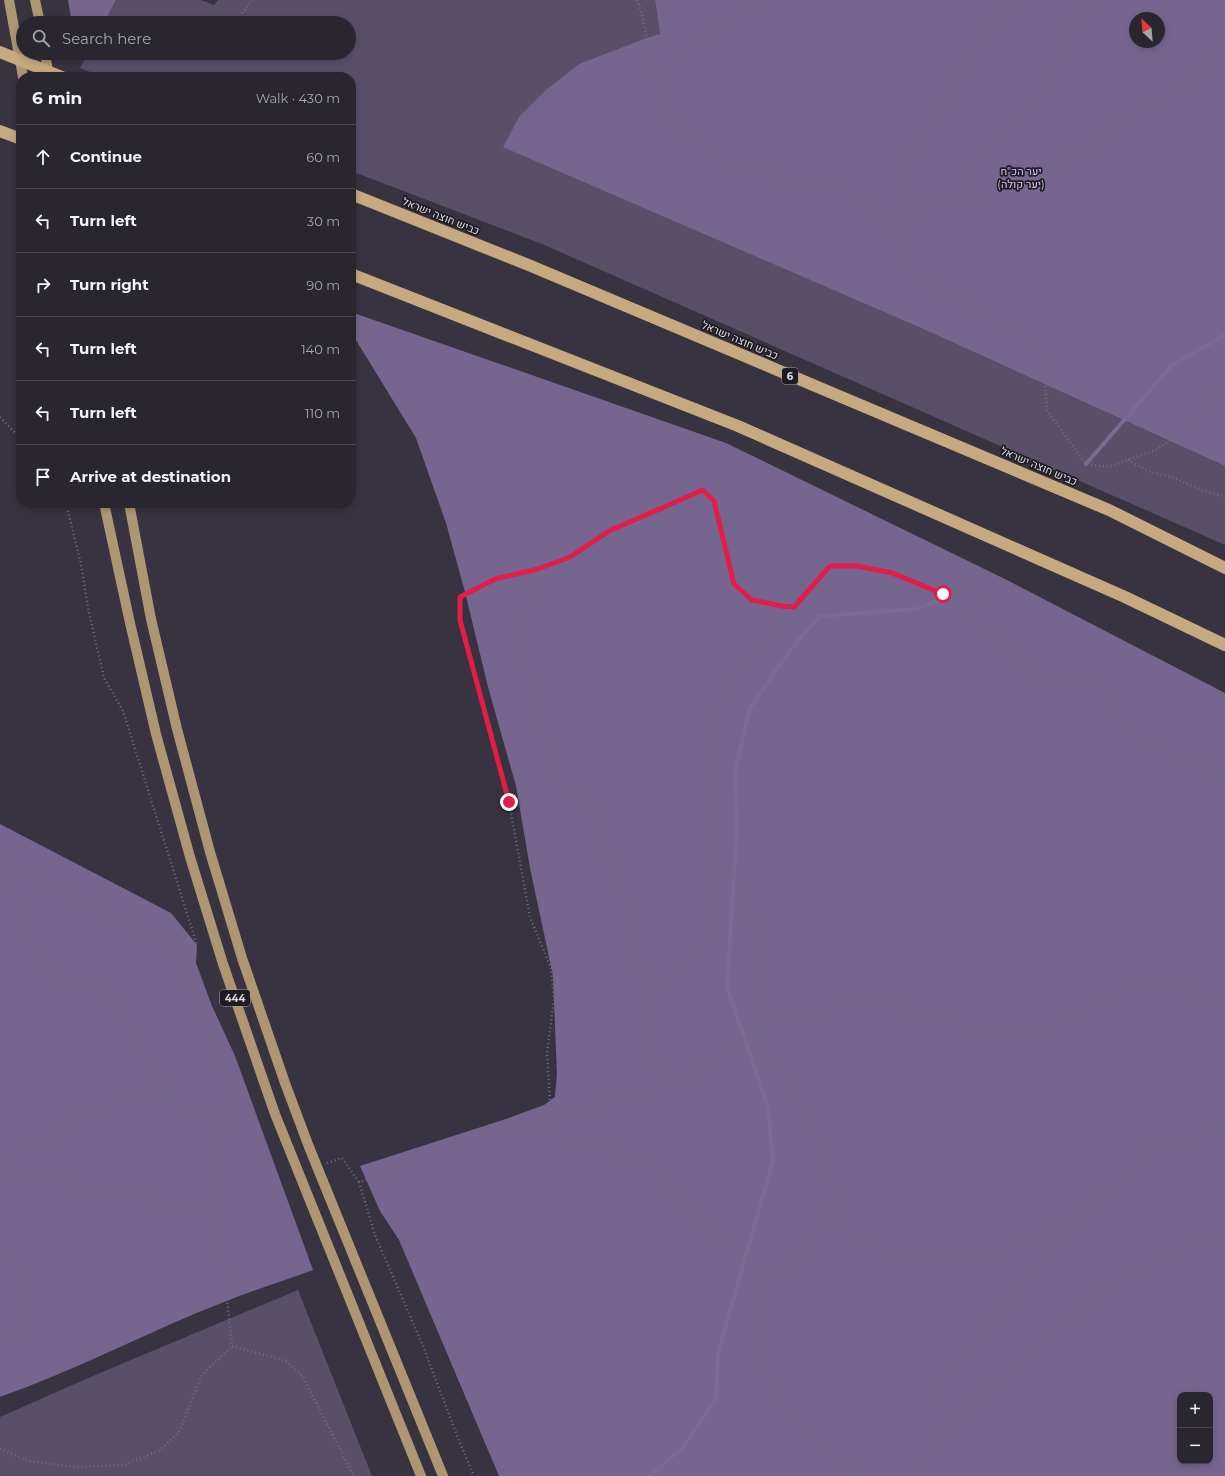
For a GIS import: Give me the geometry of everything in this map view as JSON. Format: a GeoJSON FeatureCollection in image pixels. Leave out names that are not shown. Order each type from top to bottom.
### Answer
{"type":"FeatureCollection","features":[{"type":"Feature","properties":{"kind":"highway"},"geometry":{"type":"LineString","coordinates":[[0,52],[16,58]]}},
{"type":"Feature","properties":{"kind":"highway"},"geometry":{"type":"LineString","coordinates":[[20,60],[50,72]]}},
{"type":"Feature","properties":{"kind":"highway"},"geometry":{"type":"LineString","coordinates":[[0,131],[16,137]]}},
{"type":"Feature","properties":{"kind":"highway","name":"כביש חוצה ישראל"},"geometry":{"type":"LineString","coordinates":[[356,196],[531,266],[1109,510],[1225,568]]}},
{"type":"Feature","properties":{"kind":"highway"},"geometry":{"type":"LineString","coordinates":[[356,276],[738,426],[1125,597],[1225,645]]}},
{"type":"Feature","properties":{"kind":"main road"},"geometry":{"type":"LineString","coordinates":[[9,0],[16,38]]}},
{"type":"Feature","properties":{"kind":"main road"},"geometry":{"type":"LineString","coordinates":[[35,0],[38,16]]}},
{"type":"Feature","properties":{"kind":"main road"},"geometry":{"type":"LineString","coordinates":[[20,60],[22,72]]}},
{"type":"Feature","properties":{"kind":"main road"},"geometry":{"type":"LineString","coordinates":[[46,60],[48,72]]}},
{"type":"Feature","properties":{"kind":"main road","name":"444"},"geometry":{"type":"LineString","coordinates":[[105,508],[156,734],[190,857],[223,964],[275,1114],[421,1476]]}},
{"type":"Feature","properties":{"kind":"main road","name":"444"},"geometry":{"type":"LineString","coordinates":[[130,508],[153,627],[177,730],[210,852],[242,958],[285,1083],[317,1166],[443,1476]]}},
{"type":"Feature","properties":{"kind":"path"},"geometry":{"type":"LineString","coordinates":[[240,16],[252,0]]}},
{"type":"Feature","properties":{"kind":"path"},"geometry":{"type":"LineString","coordinates":[[637,0],[642,14],[656,85],[665,107],[676,124],[714,156],[730,165],[749,171],[825,186],[850,194],[870,206],[897,231],[909,273],[988,315],[1043,353],[1047,411],[1086,464],[1108,467],[1156,450],[1180,434],[1225,384]]}},
{"type":"Feature","properties":{"kind":"path"},"geometry":{"type":"LineString","coordinates":[[656,85],[699,39],[759,0]]}},
{"type":"Feature","properties":{"kind":"path"},"geometry":{"type":"LineString","coordinates":[[935,208],[905,200],[900,195],[901,179],[910,156],[926,128],[941,110],[963,66],[974,54],[979,39],[1017,0]]}},
{"type":"Feature","properties":{"kind":"path"},"geometry":{"type":"LineString","coordinates":[[970,200],[968,174],[988,145],[1050,84],[1070,24],[1092,5],[1102,0]]}},
{"type":"Feature","properties":{"kind":"path"},"geometry":{"type":"LineString","coordinates":[[897,231],[906,218],[924,208],[935,208],[970,200],[1036,176],[1089,148],[1122,123],[1184,86],[1225,43]]}},
{"type":"Feature","properties":{"kind":"path"},"geometry":{"type":"LineString","coordinates":[[0,417],[16,434]]}},
{"type":"Feature","properties":{"kind":"path"},"geometry":{"type":"LineString","coordinates":[[1128,460],[1150,472],[1174,478],[1201,490],[1225,497]]}},
{"type":"Feature","properties":{"kind":"path"},"geometry":{"type":"LineString","coordinates":[[541,1117],[550,1101],[547,1054],[554,999],[550,968],[530,917],[509,802],[460,620],[460,597],[495,579],[538,569],[570,557],[609,531],[703,490],[714,501],[734,584],[752,600],[794,607]]}},
{"type":"Feature","properties":{"kind":"path"},"geometry":{"type":"LineString","coordinates":[[1,861],[173,946],[197,945],[123,711],[104,678],[88,608],[81,564],[67,508]]}},
{"type":"Feature","properties":{"kind":"path"},"geometry":{"type":"LineString","coordinates":[[644,1008],[713,938],[708,848],[704,828],[709,801],[705,742],[712,712],[727,685],[831,566],[857,566],[892,573],[948,596],[966,589]]}},
{"type":"Feature","properties":{"kind":"path"},"geometry":{"type":"LineString","coordinates":[[538,569],[521,639],[554,779],[598,812],[598,835],[607,858],[619,878],[638,946],[645,1018],[659,1079],[663,1085]]}},
{"type":"Feature","properties":{"kind":"path"},"geometry":{"type":"LineString","coordinates":[[972,582],[982,596],[983,601],[976,610],[969,608],[968,616],[981,630],[992,636],[1034,677],[1062,681],[1080,681],[1104,688],[1116,697],[1118,719],[1129,734],[1150,748],[1172,753],[1206,766],[1222,780],[1225,774]]}},
{"type":"Feature","properties":{"kind":"path"},"geometry":{"type":"LineString","coordinates":[[708,848],[733,875],[756,928],[760,960],[754,1031],[761,1054],[784,1073],[815,1132],[833,1187],[831,1224]]}},
{"type":"Feature","properties":{"kind":"path"},"geometry":{"type":"LineString","coordinates":[[1,861],[44,972],[106,992],[174,1103]]}},
{"type":"Feature","properties":{"kind":"path"},"geometry":{"type":"LineString","coordinates":[[173,946],[235,1093],[225,1114],[218,1214],[232,1346]]}},
{"type":"Feature","properties":{"kind":"path"},"geometry":{"type":"LineString","coordinates":[[359,1182],[376,1177],[410,1156],[431,1147],[531,1124],[555,1110],[626,1100],[663,1085],[678,1081],[721,1058],[754,1031],[772,1024],[803,1017],[847,1000],[902,1006],[930,1020],[977,1026],[1023,1037],[1081,1014],[1122,990],[1151,978],[1175,982],[1202,997],[1225,1005]]}},
{"type":"Feature","properties":{"kind":"path"},"geometry":{"type":"LineString","coordinates":[[0,1158],[38,1147],[94,1106],[132,1100],[174,1103],[225,1114]]}},
{"type":"Feature","properties":{"kind":"path"},"geometry":{"type":"LineString","coordinates":[[541,1117],[555,1127],[563,1141],[576,1151],[617,1151],[652,1168],[714,1232],[733,1247],[753,1270],[759,1273],[786,1269],[823,1226],[831,1224],[884,1250],[965,1263],[1072,1222]]}},
{"type":"Feature","properties":{"kind":"path"},"geometry":{"type":"LineString","coordinates":[[951,1426],[932,1394],[1072,1222],[1121,1183],[1140,1158],[1152,1148],[1167,1142],[1225,1130]]}},
{"type":"Feature","properties":{"kind":"path"},"geometry":{"type":"LineString","coordinates":[[317,1166],[342,1158],[359,1182],[375,1235],[423,1346],[474,1476]]}},
{"type":"Feature","properties":{"kind":"path"},"geometry":{"type":"LineString","coordinates":[[0,1172],[33,1176],[218,1214]]}},
{"type":"Feature","properties":{"kind":"path"},"geometry":{"type":"LineString","coordinates":[[909,1476],[917,1469],[951,1426],[972,1405],[1110,1283],[1169,1252],[1194,1242],[1225,1237]]}},
{"type":"Feature","properties":{"kind":"path"},"geometry":{"type":"LineString","coordinates":[[0,1251],[8,1254],[28,1277],[32,1308],[27,1341],[0,1330]]}},
{"type":"Feature","properties":{"kind":"path"},"geometry":{"type":"LineString","coordinates":[[759,1273],[755,1329],[764,1361],[774,1388],[793,1418],[830,1458],[844,1468],[865,1476]]}},
{"type":"Feature","properties":{"kind":"path"},"geometry":{"type":"LineString","coordinates":[[0,1450],[29,1460],[75,1467],[124,1465],[160,1450],[179,1432],[202,1375],[232,1346]]}},
{"type":"Feature","properties":{"kind":"path"},"geometry":{"type":"LineString","coordinates":[[232,1346],[286,1361],[303,1377],[354,1476]]}},
{"type":"Feature","properties":{"kind":"shaded area"},"geometry":{"type":"Polygon","coordinates":[[[116,0],[201,0],[214,5],[218,0],[655,0],[660,34],[912,324],[1225,466],[1225,545],[542,244],[356,173],[356,72],[90,72],[80,68],[84,60],[356,60],[356,16],[108,16],[116,0]]]}},
{"type":"Feature","properties":{"kind":"shaded area"},"geometry":{"type":"Polygon","coordinates":[[[298,1290],[372,1476],[0,1476],[0,1417],[88,1378],[298,1290]]]}},
{"type":"Feature","properties":{"kind":"green space"},"geometry":{"type":"Polygon","coordinates":[[[68,0],[116,0],[108,16],[71,16],[68,0]]]}},
{"type":"Feature","properties":{"kind":"green space","name":"יער הכ\"ח (יער קולה)"},"geometry":{"type":"Polygon","coordinates":[[[655,0],[1225,0],[1225,466],[912,324],[503,147],[519,117],[545,91],[579,64],[660,34],[655,0]]]}},
{"type":"Feature","properties":{"kind":"green space"},"geometry":{"type":"Polygon","coordinates":[[[356,314],[726,443],[1007,580],[1225,693],[1225,1476],[499,1476],[399,1240],[380,1211],[360,1166],[506,1119],[544,1105],[555,1097],[557,1074],[553,976],[530,868],[516,786],[488,687],[465,592],[446,523],[416,438],[356,340],[356,314]]]}},
{"type":"Feature","properties":{"kind":"green space"},"geometry":{"type":"Polygon","coordinates":[[[0,824],[171,913],[197,945],[196,963],[212,1006],[235,1056],[313,1270],[196,1313],[57,1375],[0,1397],[0,824]]]}},
{"type":"Feature","properties":{"kind":"waterway"},"geometry":{"type":"LineString","coordinates":[[1086,464],[1172,365],[1225,335]]}},
{"type":"Feature","properties":{"kind":"waterway"},"geometry":{"type":"LineString","coordinates":[[650,1476],[683,1447],[716,1399],[718,1353],[773,1161],[768,1107],[727,987],[737,827],[735,772],[750,708],[791,649],[820,616],[917,609],[948,596]]}},
{"type":"Feature","properties":{"kind":"route"},"geometry":{"type":"LineString","coordinates":[[509,802],[460,620],[460,597],[495,579],[538,569],[570,557],[609,531],[703,490],[714,501],[734,584],[752,600],[794,607],[831,566],[857,566],[892,573],[943,594]]}}]}
